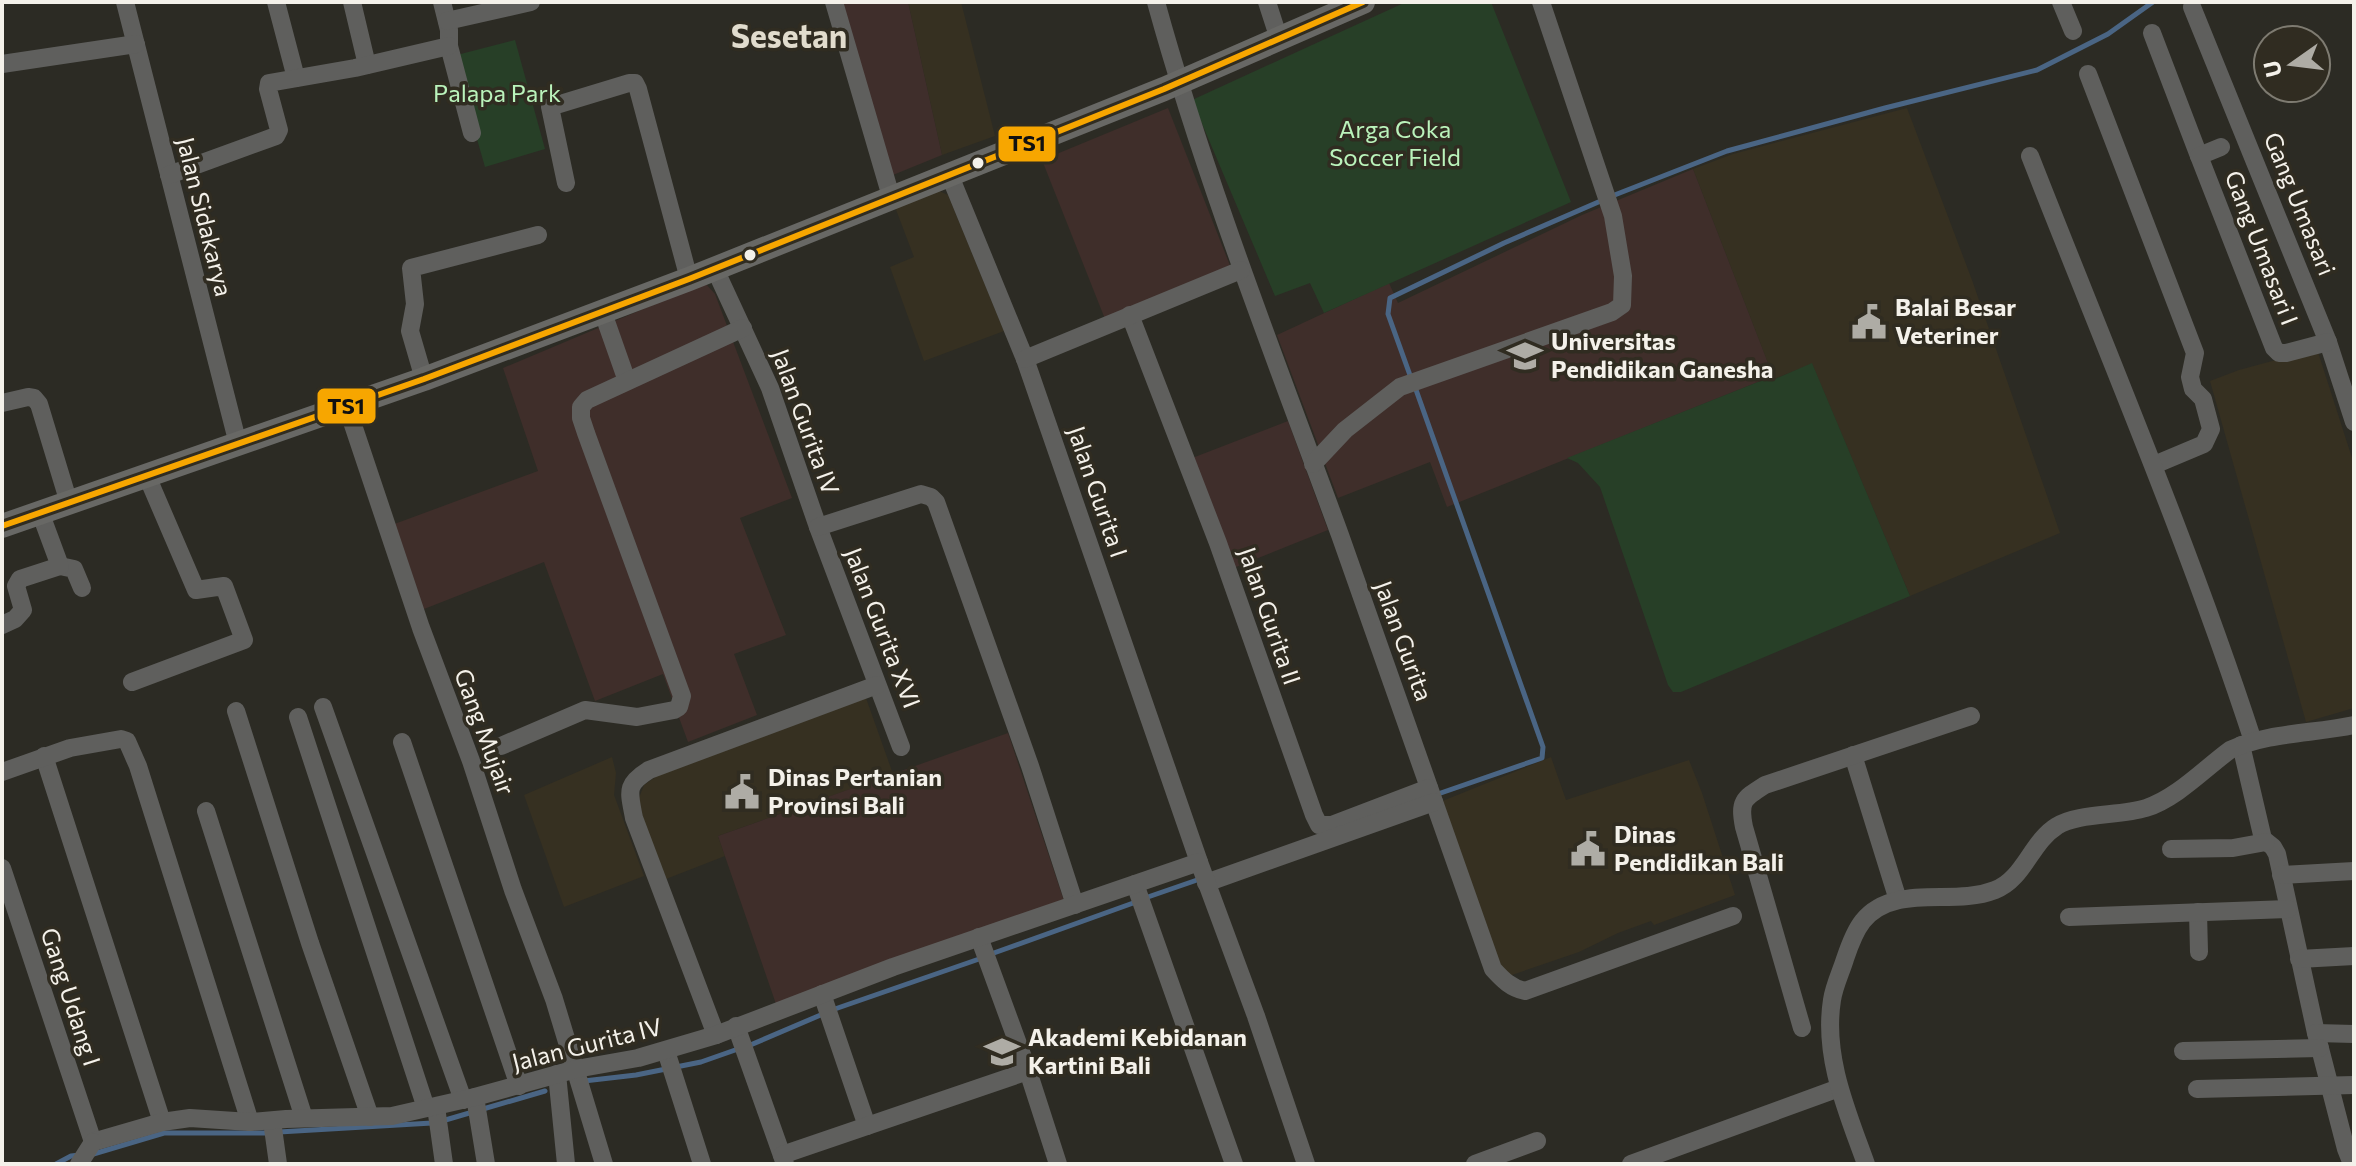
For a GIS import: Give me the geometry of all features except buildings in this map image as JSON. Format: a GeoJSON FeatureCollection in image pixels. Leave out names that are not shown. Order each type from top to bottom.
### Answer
{"type":"FeatureCollection","features":[{"type":"Feature","properties":{"kind":"main road"},"geometry":{"type":"LineString","coordinates":[[2,526],[347,407],[715,269],[1178,83],[1363,2]]}},
{"type":"Feature","properties":{"kind":"street","name":"Jalan Sidakarya"},"geometry":{"type":"LineString","coordinates":[[125,2],[238,444]]}},
{"type":"Feature","properties":{"kind":"street"},"geometry":{"type":"LineString","coordinates":[[276,2],[296,78]]}},
{"type":"Feature","properties":{"kind":"street"},"geometry":{"type":"LineString","coordinates":[[352,2],[367,65]]}},
{"type":"Feature","properties":{"kind":"street"},"geometry":{"type":"LineString","coordinates":[[442,2],[449,46],[472,133]]}},
{"type":"Feature","properties":{"kind":"street"},"geometry":{"type":"LineString","coordinates":[[447,21],[528,2]]}},
{"type":"Feature","properties":{"kind":"street"},"geometry":{"type":"LineString","coordinates":[[834,2],[892,200]]}},
{"type":"Feature","properties":{"kind":"street","name":"Jalan Gurita"},"geometry":{"type":"LineString","coordinates":[[1156,2],[1178,83],[1241,270],[1493,969],[1503,981],[1525,991],[1733,916]]}},
{"type":"Feature","properties":{"kind":"street"},"geometry":{"type":"LineString","coordinates":[[1267,2],[1279,39]]}},
{"type":"Feature","properties":{"kind":"street"},"geometry":{"type":"LineString","coordinates":[[1313,464],[1345,430],[1400,387],[1612,312],[1622,305],[1623,276],[1613,216],[1541,2]]}},
{"type":"Feature","properties":{"kind":"street"},"geometry":{"type":"LineString","coordinates":[[2061,2],[2073,31]]}},
{"type":"Feature","properties":{"kind":"street","name":"Gang Umasari"},"geometry":{"type":"LineString","coordinates":[[2192,7],[2328,342],[2354,422]]}},
{"type":"Feature","properties":{"kind":"street","name":"Gang Umasari I"},"geometry":{"type":"LineString","coordinates":[[2152,33],[2274,348],[2279,353],[2286,353],[2328,342]]}},
{"type":"Feature","properties":{"kind":"street"},"geometry":{"type":"LineString","coordinates":[[2,64],[136,44]]}},
{"type":"Feature","properties":{"kind":"street"},"geometry":{"type":"LineString","coordinates":[[169,175],[277,135],[279,130],[267,86],[274,82],[449,46]]}},
{"type":"Feature","properties":{"kind":"street"},"geometry":{"type":"LineString","coordinates":[[2088,74],[2195,353],[2190,377],[2193,389],[2203,399],[2211,429],[2204,444],[2154,465]]}},
{"type":"Feature","properties":{"kind":"street"},"geometry":{"type":"LineString","coordinates":[[566,183],[550,107],[635,83],[689,279]]}},
{"type":"Feature","properties":{"kind":"street","name":"Gang Umasari I"},"geometry":{"type":"LineString","coordinates":[[2199,156],[2221,147]]}},
{"type":"Feature","properties":{"kind":"street"},"geometry":{"type":"LineString","coordinates":[[2030,156],[2154,465],[2231,673],[2263,839],[2276,851],[2318,1041],[2352,1164]]}},
{"type":"Feature","properties":{"kind":"street","name":"Jalan Gurita I"},"geometry":{"type":"LineString","coordinates":[[950,176],[1025,359],[1306,1164]]}},
{"type":"Feature","properties":{"kind":"street"},"geometry":{"type":"LineString","coordinates":[[424,379],[410,331],[415,304],[411,268],[538,235]]}},
{"type":"Feature","properties":{"kind":"street","name":"Jalan Gurita IV"},"geometry":{"type":"LineString","coordinates":[[715,269],[776,402],[818,527],[921,494],[936,502],[1030,766],[1075,905]]}},
{"type":"Feature","properties":{"kind":"street"},"geometry":{"type":"LineString","coordinates":[[1025,359],[1241,270]]}},
{"type":"Feature","properties":{"kind":"street"},"geometry":{"type":"LineString","coordinates":[[602,310],[627,381]]}},
{"type":"Feature","properties":{"kind":"street","name":"Jalan Gurita II"},"geometry":{"type":"LineString","coordinates":[[1130,315],[1218,543],[1314,815],[1319,825],[1347,826]]}},
{"type":"Feature","properties":{"kind":"street"},"geometry":{"type":"LineString","coordinates":[[501,746],[577,712],[592,710],[637,717],[679,707],[682,696],[581,418],[581,407],[587,400],[743,328]]}},
{"type":"Feature","properties":{"kind":"street"},"geometry":{"type":"LineString","coordinates":[[2,403],[28,397],[39,404],[69,503]]}},
{"type":"Feature","properties":{"kind":"street","name":"Gang Mujair"},"geometry":{"type":"LineString","coordinates":[[347,407],[421,628],[554,999],[604,1164]]}},
{"type":"Feature","properties":{"kind":"street"},"geometry":{"type":"LineString","coordinates":[[132,682],[244,640],[224,586],[196,590],[147,476]]}},
{"type":"Feature","properties":{"kind":"street"},"geometry":{"type":"LineString","coordinates":[[40,512],[60,566]]}},
{"type":"Feature","properties":{"kind":"street","name":"Jalan Gurita XVI"},"geometry":{"type":"LineString","coordinates":[[818,527],[901,747]]}},
{"type":"Feature","properties":{"kind":"street"},"geometry":{"type":"LineString","coordinates":[[2,625],[15,619],[23,610],[16,586],[20,579],[60,566],[74,569],[82,588]]}},
{"type":"Feature","properties":{"kind":"street"},"geometry":{"type":"LineString","coordinates":[[716,1035],[634,818],[630,786],[633,780],[649,770],[877,685]]}},
{"type":"Feature","properties":{"kind":"street"},"geometry":{"type":"LineString","coordinates":[[323,707],[473,1104],[486,1164]]}},
{"type":"Feature","properties":{"kind":"street"},"geometry":{"type":"LineString","coordinates":[[236,711],[310,943],[370,1117]]}},
{"type":"Feature","properties":{"kind":"street"},"geometry":{"type":"LineString","coordinates":[[1802,1028],[1744,827],[1740,808],[1744,798],[1765,785],[1971,716]]}},
{"type":"Feature","properties":{"kind":"street"},"geometry":{"type":"LineString","coordinates":[[298,717],[433,1109],[444,1164]]}},
{"type":"Feature","properties":{"kind":"street"},"geometry":{"type":"LineString","coordinates":[[1866,1164],[1839,1088],[1830,1039],[1832,998],[1851,939],[1861,920],[1898,900],[1980,896],[2000,889],[2014,877],[2041,840],[2066,821],[2145,809],[2164,801],[2220,757],[2354,725]]}},
{"type":"Feature","properties":{"kind":"street"},"geometry":{"type":"LineString","coordinates":[[2,772],[85,745],[121,739],[127,741],[143,781],[250,1122]]}},
{"type":"Feature","properties":{"kind":"street"},"geometry":{"type":"LineString","coordinates":[[402,742],[519,1086]]}},
{"type":"Feature","properties":{"kind":"street"},"geometry":{"type":"LineString","coordinates":[[1853,755],[1898,900]]}},
{"type":"Feature","properties":{"kind":"street"},"geometry":{"type":"LineString","coordinates":[[44,756],[162,1122]]}},
{"type":"Feature","properties":{"kind":"street"},"geometry":{"type":"LineString","coordinates":[[1347,826],[1432,795]]}},
{"type":"Feature","properties":{"kind":"street"},"geometry":{"type":"LineString","coordinates":[[206,811],[304,1118]]}},
{"type":"Feature","properties":{"kind":"street","name":"Jalan Gurita IV"},"geometry":{"type":"LineString","coordinates":[[86,1153],[162,1122],[190,1118],[250,1122],[274,1131],[304,1118],[392,1116],[473,1104],[557,1074],[578,1078],[825,1004],[1075,905],[1139,894],[1347,826]]}},
{"type":"Feature","properties":{"kind":"street"},"geometry":{"type":"LineString","coordinates":[[2171,849],[2233,848],[2266,842]]}},
{"type":"Feature","properties":{"kind":"street","name":"Gang Udang I"},"geometry":{"type":"LineString","coordinates":[[2,868],[9,913],[86,1153]]}},
{"type":"Feature","properties":{"kind":"street"},"geometry":{"type":"LineString","coordinates":[[2281,875],[2354,871]]}},
{"type":"Feature","properties":{"kind":"street"},"geometry":{"type":"LineString","coordinates":[[1139,894],[1234,1164]]}},
{"type":"Feature","properties":{"kind":"street"},"geometry":{"type":"LineString","coordinates":[[2069,917],[2288,909]]}},
{"type":"Feature","properties":{"kind":"street"},"geometry":{"type":"LineString","coordinates":[[2198,912],[2199,952]]}},
{"type":"Feature","properties":{"kind":"street"},"geometry":{"type":"LineString","coordinates":[[980,941],[1058,1164]]}},
{"type":"Feature","properties":{"kind":"street"},"geometry":{"type":"LineString","coordinates":[[2299,959],[2354,956]]}},
{"type":"Feature","properties":{"kind":"street"},"geometry":{"type":"LineString","coordinates":[[825,1004],[867,1126]]}},
{"type":"Feature","properties":{"kind":"street"},"geometry":{"type":"LineString","coordinates":[[737,1028],[783,1159],[867,1126],[1028,1071]]}},
{"type":"Feature","properties":{"kind":"street"},"geometry":{"type":"LineString","coordinates":[[2183,1051],[2318,1041],[2354,1034]]}},
{"type":"Feature","properties":{"kind":"street"},"geometry":{"type":"LineString","coordinates":[[666,1052],[702,1164]]}},
{"type":"Feature","properties":{"kind":"street"},"geometry":{"type":"LineString","coordinates":[[557,1074],[566,1164]]}},
{"type":"Feature","properties":{"kind":"street"},"geometry":{"type":"LineString","coordinates":[[2197,1089],[2354,1085]]}},
{"type":"Feature","properties":{"kind":"street"},"geometry":{"type":"LineString","coordinates":[[1631,1164],[1839,1088]]}},
{"type":"Feature","properties":{"kind":"street"},"geometry":{"type":"LineString","coordinates":[[274,1131],[278,1164]]}},
{"type":"Feature","properties":{"kind":"street"},"geometry":{"type":"LineString","coordinates":[[1475,1164],[1537,1141]]}},
{"type":"Feature","properties":{"kind":"shaded area"},"geometry":{"type":"Polygon","coordinates":[[[839,2],[908,2],[942,155],[888,177],[839,2]]]}},
{"type":"Feature","properties":{"kind":"shaded area"},"geometry":{"type":"Polygon","coordinates":[[[908,2],[961,2],[995,136],[942,155],[908,2]]]}},
{"type":"Feature","properties":{"kind":"shaded area"},"geometry":{"type":"Polygon","coordinates":[[[1168,108],[1231,268],[1105,319],[1042,160],[1168,108]]]}},
{"type":"Feature","properties":{"kind":"shaded area","name":"Balai Besar Veteriner"},"geometry":{"type":"Polygon","coordinates":[[[1907,108],[1972,280],[2060,533],[1910,596],[1812,364],[1774,379],[1693,169],[1733,154],[1907,108]]]}},
{"type":"Feature","properties":{"kind":"shaded area","name":"Universitas Pendidikan Ganesha"},"geometry":{"type":"Polygon","coordinates":[[[1693,169],[1773,376],[1447,507],[1430,462],[1338,498],[1277,335],[1389,283],[1398,303],[1582,215],[1693,169]]]}},
{"type":"Feature","properties":{"kind":"shaded area"},"geometry":{"type":"Polygon","coordinates":[[[939,191],[948,195],[1004,331],[924,361],[890,267],[914,257],[895,207],[939,191]]]}},
{"type":"Feature","properties":{"kind":"shaded area"},"geometry":{"type":"Polygon","coordinates":[[[705,283],[715,294],[792,498],[740,518],[786,635],[734,654],[757,715],[688,742],[663,674],[595,701],[544,562],[419,611],[389,526],[538,471],[503,368],[705,283]]]}},
{"type":"Feature","properties":{"kind":"shaded area"},"geometry":{"type":"Polygon","coordinates":[[[2317,349],[2354,464],[2354,708],[2306,722],[2210,381],[2317,349]]]}},
{"type":"Feature","properties":{"kind":"shaded area"},"geometry":{"type":"Polygon","coordinates":[[[1288,421],[1328,530],[1231,569],[1187,460],[1288,421]]]}},
{"type":"Feature","properties":{"kind":"shaded area","name":"Dinas Pertanian Provinsi Bali"},"geometry":{"type":"Polygon","coordinates":[[[866,698],[893,774],[718,836],[725,856],[666,879],[642,815],[639,798],[644,785],[657,776],[866,698]]]}},
{"type":"Feature","properties":{"kind":"shaded area"},"geometry":{"type":"Polygon","coordinates":[[[1008,733],[1064,901],[776,1004],[718,836],[1008,733]]]}},
{"type":"Feature","properties":{"kind":"shaded area"},"geometry":{"type":"Polygon","coordinates":[[[612,757],[616,773],[614,795],[644,876],[564,907],[524,795],[612,757]]]}},
{"type":"Feature","properties":{"kind":"shaded area","name":"Dinas Pendidikan Bali"},"geometry":{"type":"Polygon","coordinates":[[[1551,757],[1566,800],[1689,760],[1735,895],[1654,925],[1651,921],[1579,952],[1509,976],[1496,961],[1440,802],[1551,757]]]}},
{"type":"Feature","properties":{"kind":"green space","name":"Arga Coka Soccer Field"},"geometry":{"type":"Polygon","coordinates":[[[1406,2],[1491,2],[1571,202],[1324,313],[1310,283],[1275,296],[1192,100],[1406,2]]]}},
{"type":"Feature","properties":{"kind":"green space","name":"Palapa Park"},"geometry":{"type":"Polygon","coordinates":[[[515,40],[545,149],[485,167],[453,56],[515,40]]]}},
{"type":"Feature","properties":{"kind":"green space"},"geometry":{"type":"Polygon","coordinates":[[[1812,363],[1910,596],[1681,692],[1673,692],[1600,487],[1578,463],[1567,458],[1812,363]]]}},
{"type":"Feature","properties":{"kind":"waterway"},"geometry":{"type":"LineString","coordinates":[[1612,196],[1727,151],[2037,70],[2108,34],[2153,2]]}},
{"type":"Feature","properties":{"kind":"waterway"},"geometry":{"type":"LineString","coordinates":[[1411,378],[1388,314],[1390,298],[1603,200]]}},
{"type":"Feature","properties":{"kind":"waterway"},"geometry":{"type":"LineString","coordinates":[[1415,387],[1543,747],[1542,758],[1435,795]]}},
{"type":"Feature","properties":{"kind":"waterway"},"geometry":{"type":"LineString","coordinates":[[1145,898],[1200,879]]}},
{"type":"Feature","properties":{"kind":"waterway"},"geometry":{"type":"LineString","coordinates":[[991,954],[1136,902]]}},
{"type":"Feature","properties":{"kind":"waterway"},"geometry":{"type":"LineString","coordinates":[[832,1010],[982,958]]}},
{"type":"Feature","properties":{"kind":"waterway"},"geometry":{"type":"LineString","coordinates":[[748,1046],[823,1014]]}},
{"type":"Feature","properties":{"kind":"waterway"},"geometry":{"type":"LineString","coordinates":[[584,1081],[636,1075],[701,1062],[738,1049]]}},
{"type":"Feature","properties":{"kind":"waterway"},"geometry":{"type":"LineString","coordinates":[[442,1121],[545,1091]]}},
{"type":"Feature","properties":{"kind":"waterway"},"geometry":{"type":"LineString","coordinates":[[279,1132],[432,1123]]}},
{"type":"Feature","properties":{"kind":"waterway"},"geometry":{"type":"LineString","coordinates":[[90,1155],[164,1133],[269,1133]]}},
{"type":"Feature","properties":{"kind":"waterway"},"geometry":{"type":"LineString","coordinates":[[56,1164],[80,1155]]}},
{"type":"Feature","properties":{"kind":"transit line","name":"TS1"},"geometry":{"type":"LineString","coordinates":[[2,526],[424,379],[689,279],[1164,89],[1363,2]]}},
{"type":"Feature","properties":{"kind":"place","name":"Balai Besar Veteriner"},"geometry":{"type":"Point","coordinates":[1869,322]}},
{"type":"Feature","properties":{"kind":"place","name":"Universitas Pendidikan Ganesha"},"geometry":{"type":"Point","coordinates":[1525,356]}},
{"type":"Feature","properties":{"kind":"place","name":"Dinas Pertanian Provinsi Bali"},"geometry":{"type":"Point","coordinates":[742,792]}},
{"type":"Feature","properties":{"kind":"place","name":"Dinas Pendidikan Bali"},"geometry":{"type":"Point","coordinates":[1588,849]}},
{"type":"Feature","properties":{"kind":"place","name":"Akademi Kebidanan Kartini Bali"},"geometry":{"type":"Point","coordinates":[1002,1052]}},
{"type":"Feature","properties":{"kind":"district","name":"Sesetan"},"geometry":{"type":"Point","coordinates":[789,37]}}]}
